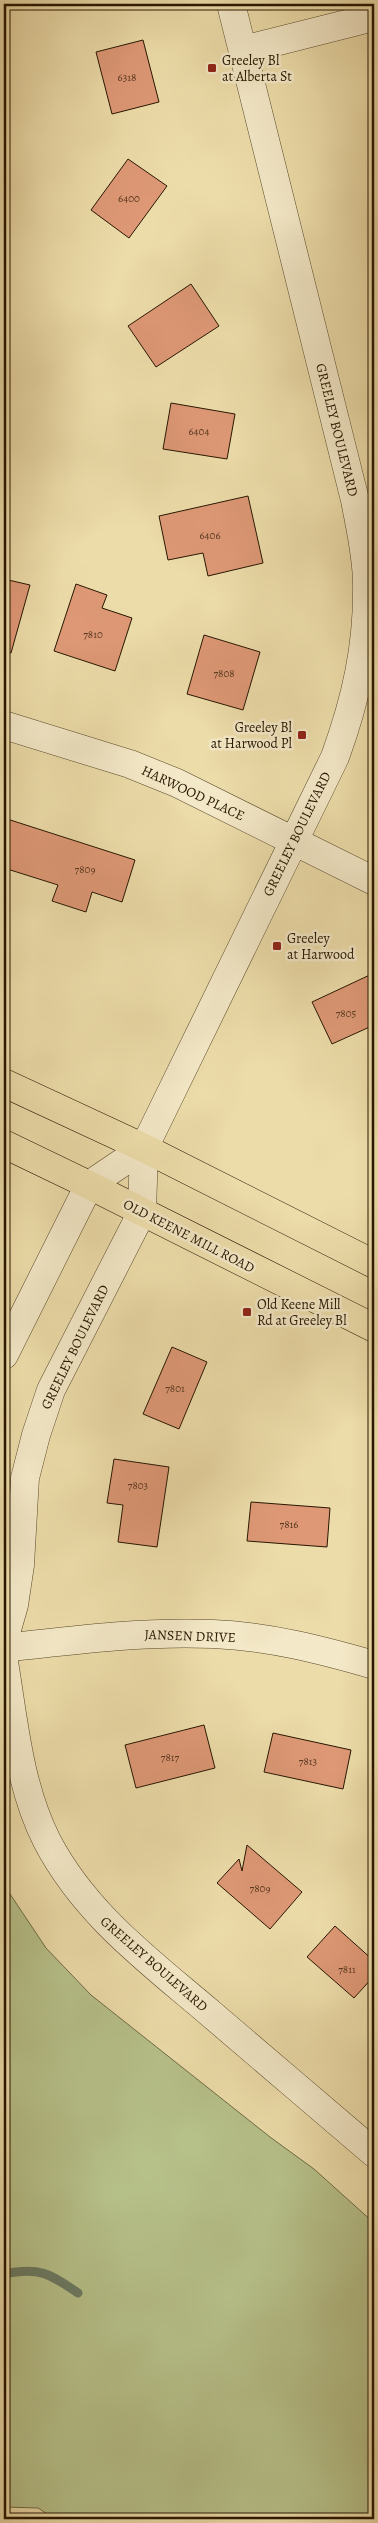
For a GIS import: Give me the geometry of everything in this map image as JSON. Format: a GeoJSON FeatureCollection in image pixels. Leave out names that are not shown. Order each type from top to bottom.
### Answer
{"type":"FeatureCollection","features":[{"type":"Feature","properties":{"kind":"main road"},"geometry":{"type":"LineString","coordinates":[[4,1083],[144,1148],[374,1264]]}},
{"type":"Feature","properties":{"kind":"main road","name":"OLD KEENE MILL ROAD"},"geometry":{"type":"LineString","coordinates":[[4,1144],[374,1328]]}},
{"type":"Feature","properties":{"kind":"street","name":"GREELEY BOULEVARD"},"geometry":{"type":"LineString","coordinates":[[4,1640],[14,1605],[20,1565],[25,1478],[36,1435],[51,1390],[142,1212],[144,1148],[334,757],[352,709],[365,641],[367,583],[364,550],[355,500],[231,4]]}},
{"type":"Feature","properties":{"kind":"street"},"geometry":{"type":"LineString","coordinates":[[242,50],[374,17]]}},
{"type":"Feature","properties":{"kind":"street","name":"HARWOOD PLACE"},"geometry":{"type":"LineString","coordinates":[[4,725],[130,764],[177,783],[374,881]]}},
{"type":"Feature","properties":{"kind":"street"},"geometry":{"type":"LineString","coordinates":[[4,1355],[12,1334],[89,1185],[144,1148]]}},
{"type":"Feature","properties":{"kind":"street","name":"JANSEN DRIVE"},"geometry":{"type":"LineString","coordinates":[[4,1648],[124,1634],[214,1634],[293,1644],[374,1665]]}},
{"type":"Feature","properties":{"kind":"street","name":"GREELEY BOULEVARD"},"geometry":{"type":"LineString","coordinates":[[4,1662],[19,1758],[26,1787],[47,1840],[82,1896],[126,1942],[374,2153]]}},
{"type":"Feature","properties":{"kind":"green space"},"geometry":{"type":"Polygon","coordinates":[[[4,1885],[46,1948],[91,1995],[270,2137],[314,2169],[374,2223],[374,2519],[55,2519],[38,2508],[4,2507],[4,1885]]]}},
{"type":"Feature","properties":{"kind":"building"},"geometry":{"type":"Polygon","coordinates":[[[143,40],[159,102],[112,114],[96,52],[143,40]]]}},
{"type":"Feature","properties":{"kind":"building"},"geometry":{"type":"Polygon","coordinates":[[[128,159],[167,186],[129,238],[91,210],[128,159]]]}},
{"type":"Feature","properties":{"kind":"building"},"geometry":{"type":"Polygon","coordinates":[[[191,284],[219,326],[156,367],[128,326],[191,284]]]}},
{"type":"Feature","properties":{"kind":"building"},"geometry":{"type":"Polygon","coordinates":[[[171,403],[235,414],[227,459],[163,449],[171,403]]]}},
{"type":"Feature","properties":{"kind":"building"},"geometry":{"type":"Polygon","coordinates":[[[248,496],[263,563],[208,576],[203,553],[168,560],[159,516],[248,496]]]}},
{"type":"Feature","properties":{"kind":"building"},"geometry":{"type":"Polygon","coordinates":[[[4,579],[30,585],[11,653],[4,652],[4,579]]]}},
{"type":"Feature","properties":{"kind":"building"},"geometry":{"type":"Polygon","coordinates":[[[76,584],[107,595],[102,608],[132,618],[115,671],[54,651],[76,584]]]}},
{"type":"Feature","properties":{"kind":"building"},"geometry":{"type":"Polygon","coordinates":[[[204,635],[260,652],[243,710],[187,694],[204,635]]]}},
{"type":"Feature","properties":{"kind":"building"},"geometry":{"type":"Polygon","coordinates":[[[4,818],[135,860],[122,902],[92,892],[86,912],[52,901],[58,885],[4,868],[4,818]]]}},
{"type":"Feature","properties":{"kind":"building"},"geometry":{"type":"Polygon","coordinates":[[[374,973],[374,1025],[332,1044],[312,1002],[374,973]]]}},
{"type":"Feature","properties":{"kind":"building"},"geometry":{"type":"Polygon","coordinates":[[[172,1347],[207,1362],[179,1429],[143,1414],[172,1347]]]}},
{"type":"Feature","properties":{"kind":"building"},"geometry":{"type":"Polygon","coordinates":[[[114,1459],[169,1467],[157,1547],[118,1542],[123,1505],[107,1503],[114,1459]]]}},
{"type":"Feature","properties":{"kind":"building"},"geometry":{"type":"Polygon","coordinates":[[[251,1502],[330,1508],[327,1547],[247,1541],[251,1502]]]}},
{"type":"Feature","properties":{"kind":"building"},"geometry":{"type":"Polygon","coordinates":[[[204,1725],[215,1768],[136,1788],[125,1745],[204,1725]]]}},
{"type":"Feature","properties":{"kind":"building"},"geometry":{"type":"Polygon","coordinates":[[[273,1733],[351,1750],[343,1789],[264,1772],[273,1733]]]}},
{"type":"Feature","properties":{"kind":"building"},"geometry":{"type":"Polygon","coordinates":[[[247,1845],[302,1892],[270,1929],[217,1883],[239,1859],[242,1871],[247,1845]]]}},
{"type":"Feature","properties":{"kind":"building"},"geometry":{"type":"Polygon","coordinates":[[[335,1926],[374,1961],[374,1976],[354,1998],[307,1957],[335,1926]]]}},
{"type":"Feature","properties":{"kind":"waterway"},"geometry":{"type":"LineString","coordinates":[[4,2274],[26,2271],[43,2273],[78,2293]]}},
{"type":"Feature","properties":{"kind":"place","name":"Greeley Bl at Alberta St"},"geometry":{"type":"Point","coordinates":[212,68]}},
{"type":"Feature","properties":{"kind":"place","name":"Greeley Bl at Harwood Pl"},"geometry":{"type":"Point","coordinates":[302,735]}},
{"type":"Feature","properties":{"kind":"place","name":"Greeley at Harwood"},"geometry":{"type":"Point","coordinates":[277,946]}},
{"type":"Feature","properties":{"kind":"place","name":"Old Keene Mill Rd at Greeley Bl"},"geometry":{"type":"Point","coordinates":[247,1312]}}]}
